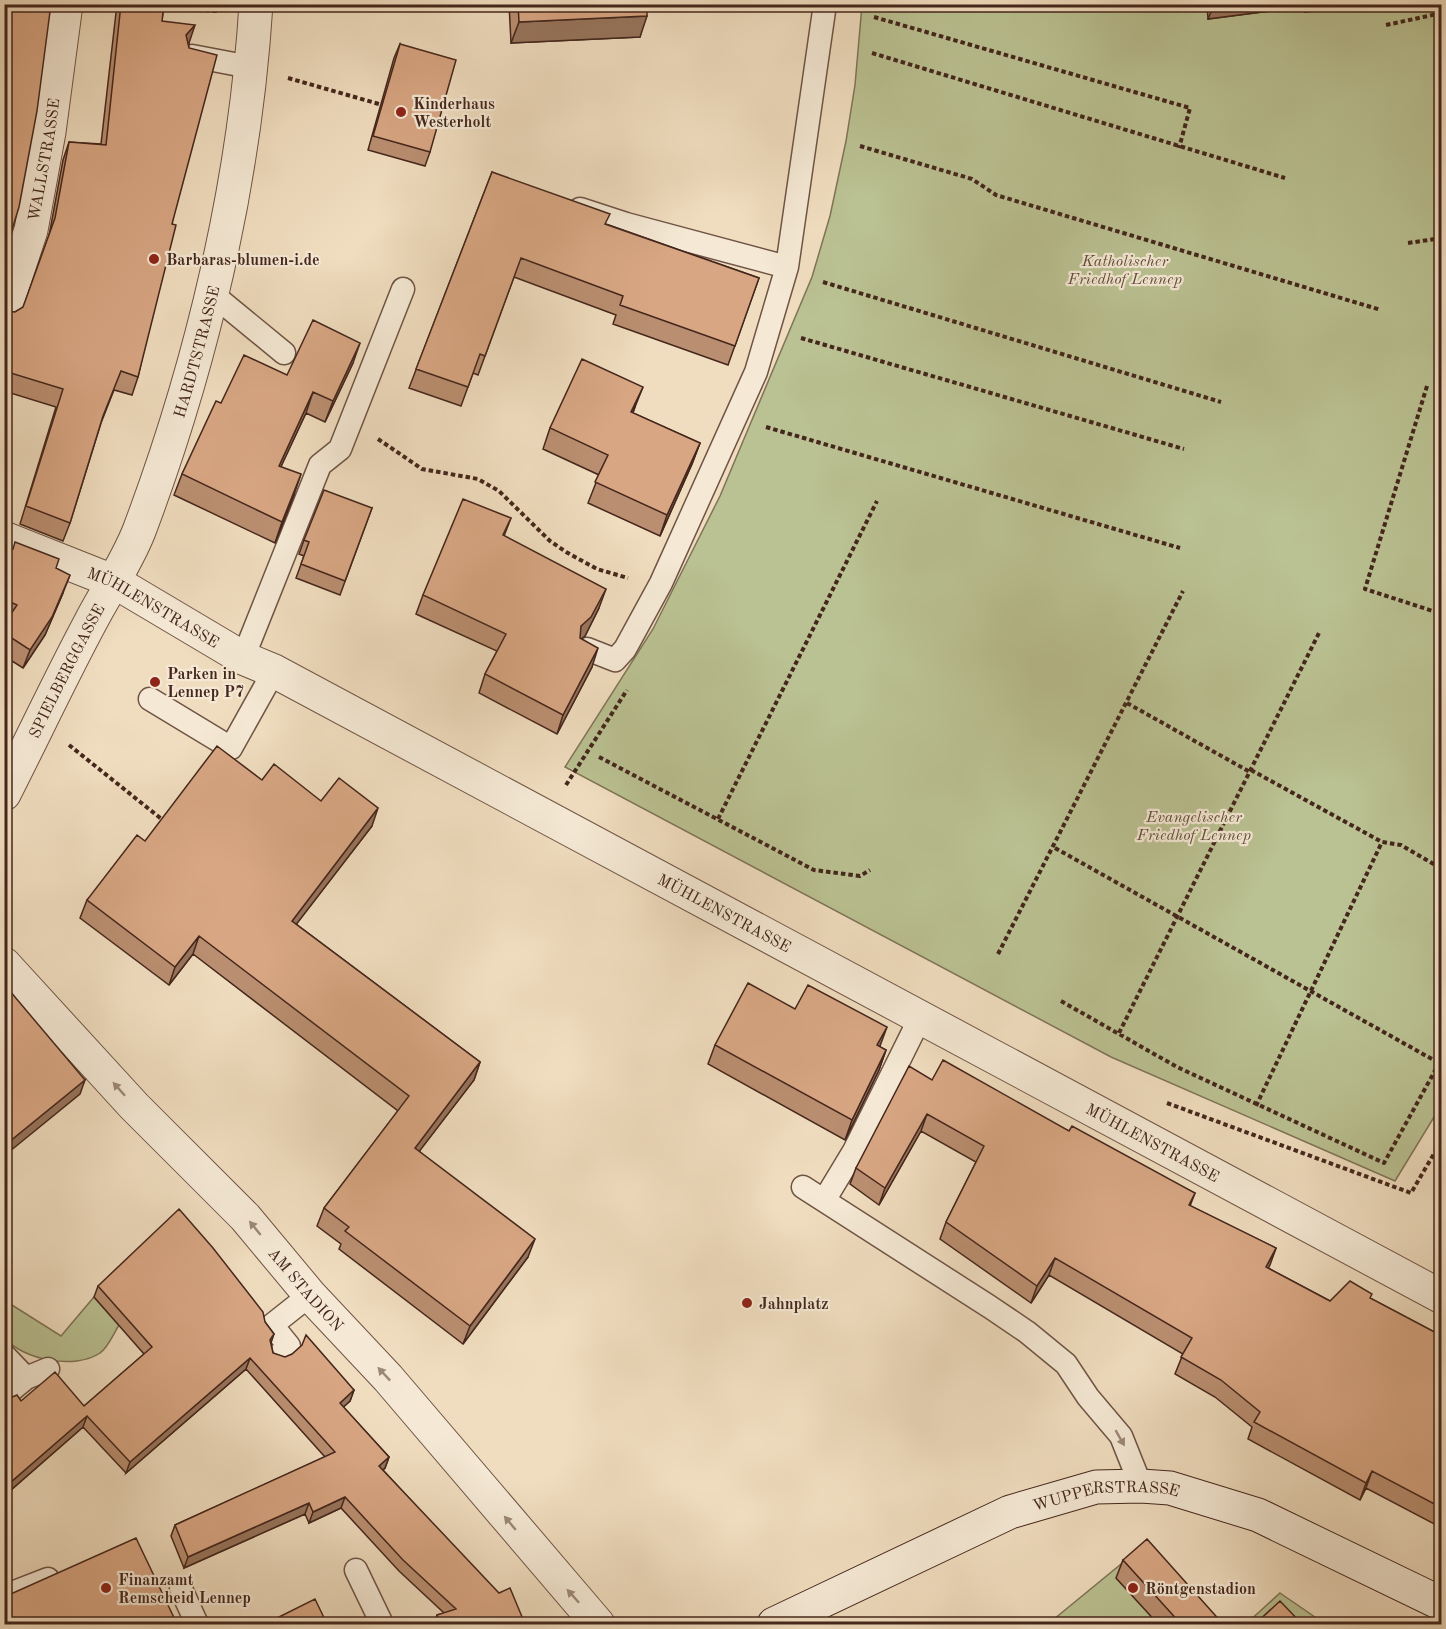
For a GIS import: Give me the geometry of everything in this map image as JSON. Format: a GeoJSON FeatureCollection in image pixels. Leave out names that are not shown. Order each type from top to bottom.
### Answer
{"type":"FeatureCollection","features":[{"type":"Feature","properties":{"kind":"street","name":"WALLSTRASSE"},"geometry":{"type":"LineString","coordinates":[[4,312],[31,230],[49,132],[66,4]]}},
{"type":"Feature","properties":{"kind":"street","name":"HARDTSTRASSE"},"geometry":{"type":"LineString","coordinates":[[115,582],[138,532],[182,401],[211,293],[240,146],[256,8]]}},
{"type":"Feature","properties":{"kind":"street","name":"MÜHLENSTRASSE"},"geometry":{"type":"LineString","coordinates":[[4,538],[115,582],[243,658],[274,671],[1442,1297]]}},
{"type":"Feature","properties":{"kind":"street","name":"SPIELBERGGASSE"},"geometry":{"type":"LineString","coordinates":[[4,794],[90,622],[115,582]]}},
{"type":"Feature","properties":{"kind":"street","name":"AM STADION"},"geometry":{"type":"LineString","coordinates":[[4,964],[134,1106],[245,1216],[310,1295],[388,1378],[598,1624]]}},
{"type":"Feature","properties":{"kind":"street","name":"WUPPERSTRASSE"},"geometry":{"type":"LineString","coordinates":[[774,1624],[1010,1512],[1096,1487],[1170,1488],[1258,1515],[1442,1604]]}},
{"type":"Feature","properties":{"kind":"lane"},"geometry":{"type":"LineString","coordinates":[[587,649],[615,660],[625,649],[661,583],[756,372],[787,267],[825,4]]}},
{"type":"Feature","properties":{"kind":"lane"},"geometry":{"type":"LineString","coordinates":[[192,56],[250,67]]}},
{"type":"Feature","properties":{"kind":"lane"},"geometry":{"type":"LineString","coordinates":[[561,202],[626,224],[787,267]]}},
{"type":"Feature","properties":{"kind":"lane"},"geometry":{"type":"LineString","coordinates":[[243,658],[320,465],[340,449],[403,289]]}},
{"type":"Feature","properties":{"kind":"lane"},"geometry":{"type":"LineString","coordinates":[[211,293],[284,353]]}},
{"type":"Feature","properties":{"kind":"lane"},"geometry":{"type":"LineString","coordinates":[[150,699],[231,748],[274,671]]}},
{"type":"Feature","properties":{"kind":"lane"},"geometry":{"type":"LineString","coordinates":[[825,1199],[854,1151],[920,1018]]}},
{"type":"Feature","properties":{"kind":"lane"},"geometry":{"type":"LineString","coordinates":[[803,1187],[825,1199],[1027,1332],[1066,1364],[1088,1396],[1121,1436],[1141,1486]]}},
{"type":"Feature","properties":{"kind":"lane"},"geometry":{"type":"LineString","coordinates":[[279,1355],[289,1346],[272,1325],[310,1295]]}},
{"type":"Feature","properties":{"kind":"lane"},"geometry":{"type":"LineString","coordinates":[[4,1355],[26,1378]]}},
{"type":"Feature","properties":{"kind":"lane"},"geometry":{"type":"LineString","coordinates":[[4,1396],[26,1378],[48,1369]]}},
{"type":"Feature","properties":{"kind":"lane"},"geometry":{"type":"LineString","coordinates":[[4,1596],[71,1570]]}},
{"type":"Feature","properties":{"kind":"lane"},"geometry":{"type":"LineString","coordinates":[[356,1570],[382,1624]]}},
{"type":"Feature","properties":{"kind":"lane"},"geometry":{"type":"LineString","coordinates":[[181,1589],[197,1624]]}},
{"type":"Feature","properties":{"kind":"path"},"geometry":{"type":"LineString","coordinates":[[159,8],[256,8]]}},
{"type":"Feature","properties":{"kind":"path"},"geometry":{"type":"LineString","coordinates":[[1386,25],[1442,13]]}},
{"type":"Feature","properties":{"kind":"path"},"geometry":{"type":"LineString","coordinates":[[874,17],[1190,108],[1179,148]]}},
{"type":"Feature","properties":{"kind":"path"},"geometry":{"type":"LineString","coordinates":[[872,53],[1179,148],[1285,178]]}},
{"type":"Feature","properties":{"kind":"path"},"geometry":{"type":"LineString","coordinates":[[250,67],[379,104]]}},
{"type":"Feature","properties":{"kind":"path"},"geometry":{"type":"LineString","coordinates":[[860,146],[972,179],[996,195],[1381,310]]}},
{"type":"Feature","properties":{"kind":"path"},"geometry":{"type":"LineString","coordinates":[[1408,243],[1442,238]]}},
{"type":"Feature","properties":{"kind":"path"},"geometry":{"type":"LineString","coordinates":[[823,282],[1221,402]]}},
{"type":"Feature","properties":{"kind":"path"},"geometry":{"type":"LineString","coordinates":[[800,337],[1184,449]]}},
{"type":"Feature","properties":{"kind":"path"},"geometry":{"type":"LineString","coordinates":[[1427,386],[1365,589],[1442,614]]}},
{"type":"Feature","properties":{"kind":"path"},"geometry":{"type":"LineString","coordinates":[[354,416],[396,453],[422,469],[478,479],[499,491],[550,541],[566,552],[617,576],[661,583]]}},
{"type":"Feature","properties":{"kind":"path"},"geometry":{"type":"LineString","coordinates":[[760,438],[766,427],[1180,548]]}},
{"type":"Feature","properties":{"kind":"path"},"geometry":{"type":"LineString","coordinates":[[718,819],[877,501]]}},
{"type":"Feature","properties":{"kind":"path"},"geometry":{"type":"LineString","coordinates":[[999,954],[1055,848],[1183,591]]}},
{"type":"Feature","properties":{"kind":"path"},"geometry":{"type":"LineString","coordinates":[[1119,1033],[1318,633]]}},
{"type":"Feature","properties":{"kind":"path"},"geometry":{"type":"LineString","coordinates":[[546,818],[633,681]]}},
{"type":"Feature","properties":{"kind":"path"},"geometry":{"type":"LineString","coordinates":[[1127,703],[1382,842],[1401,845],[1442,868]]}},
{"type":"Feature","properties":{"kind":"path"},"geometry":{"type":"LineString","coordinates":[[40,723],[169,825]]}},
{"type":"Feature","properties":{"kind":"path"},"geometry":{"type":"LineString","coordinates":[[599,757],[814,870],[860,876],[870,870]]}},
{"type":"Feature","properties":{"kind":"path"},"geometry":{"type":"LineString","coordinates":[[1256,1106],[1382,842]]}},
{"type":"Feature","properties":{"kind":"path"},"geometry":{"type":"LineString","coordinates":[[1055,848],[1439,1063]]}},
{"type":"Feature","properties":{"kind":"path"},"geometry":{"type":"LineString","coordinates":[[1061,1001],[1177,1067],[1256,1106],[1384,1163],[1442,1058]]}},
{"type":"Feature","properties":{"kind":"path"},"geometry":{"type":"LineString","coordinates":[[1157,1099],[1412,1194],[1442,1140]]}},
{"type":"Feature","properties":{"kind":"green space"},"geometry":{"type":"Polygon","coordinates":[[[862,5],[1441,5],[1442,1104],[1395,1181],[1111,1057],[565,767],[653,629],[720,496],[812,277],[830,216],[846,141],[855,85],[862,5]]]}},
{"type":"Feature","properties":{"kind":"green space"},"geometry":{"type":"Polygon","coordinates":[[[94,1297],[119,1325],[106,1348],[100,1353],[77,1361],[50,1360],[24,1352],[5,1338],[4,1300],[61,1336],[94,1297]]]}},
{"type":"Feature","properties":{"kind":"green space","name":"Röntgenstadion"},"geometry":{"type":"Polygon","coordinates":[[[1137,1551],[1213,1624],[1048,1624],[1137,1551]]]}},
{"type":"Feature","properties":{"kind":"green space","name":"Röntgenstadion"},"geometry":{"type":"Polygon","coordinates":[[[1280,1593],[1325,1624],[1246,1624],[1280,1593]]]}},
{"type":"Feature","properties":{"kind":"building"},"geometry":{"type":"Polygon","coordinates":[[[4,4],[51,4],[37,111],[19,207],[4,256],[4,4]]]}},
{"type":"Feature","properties":{"kind":"building"},"geometry":{"type":"Polygon","coordinates":[[[121,4],[164,4],[162,21],[195,25],[186,35],[189,48],[217,55],[172,224],[176,225],[138,377],[121,371],[103,416],[70,523],[26,506],[63,389],[4,371],[4,311],[15,312],[23,307],[55,218],[69,142],[106,145],[121,4]]]}},
{"type":"Feature","properties":{"kind":"building"},"geometry":{"type":"Polygon","coordinates":[[[518,4],[647,4],[647,16],[519,22],[518,4]]]}},
{"type":"Feature","properties":{"kind":"building"},"geometry":{"type":"Polygon","coordinates":[[[400,44],[456,60],[430,152],[373,136],[400,44]]]}},
{"type":"Feature","properties":{"kind":"building"},"geometry":{"type":"Polygon","coordinates":[[[492,172],[610,214],[605,224],[759,278],[735,346],[620,305],[623,296],[521,258],[485,356],[480,354],[468,387],[416,369],[492,172]]]}},
{"type":"Feature","properties":{"kind":"building"},"geometry":{"type":"Polygon","coordinates":[[[313,320],[360,343],[333,401],[313,392],[279,466],[301,474],[282,522],[182,474],[216,401],[221,403],[244,355],[287,375],[313,320]]]}},
{"type":"Feature","properties":{"kind":"building"},"geometry":{"type":"Polygon","coordinates":[[[582,359],[643,387],[631,412],[700,443],[667,515],[595,482],[608,455],[550,428],[582,359]]]}},
{"type":"Feature","properties":{"kind":"building"},"geometry":{"type":"Polygon","coordinates":[[[324,490],[372,508],[345,581],[301,564],[309,542],[304,540],[324,490]]]}},
{"type":"Feature","properties":{"kind":"building"},"geometry":{"type":"Polygon","coordinates":[[[463,499],[511,518],[503,535],[606,589],[591,617],[581,626],[580,638],[598,648],[563,715],[485,674],[506,634],[423,595],[463,499]]]}},
{"type":"Feature","properties":{"kind":"building"},"geometry":{"type":"Polygon","coordinates":[[[15,542],[59,559],[56,568],[70,575],[52,617],[30,650],[4,633],[4,624],[17,605],[4,599],[4,545],[13,549],[15,542]]]}},
{"type":"Feature","properties":{"kind":"building"},"geometry":{"type":"Polygon","coordinates":[[[217,746],[262,780],[274,764],[321,801],[339,778],[378,808],[292,921],[480,1062],[415,1148],[535,1239],[470,1326],[345,1231],[349,1227],[324,1208],[409,1096],[199,936],[175,967],[87,900],[137,835],[145,841],[217,746]]]}},
{"type":"Feature","properties":{"kind":"building"},"geometry":{"type":"Polygon","coordinates":[[[748,983],[795,1009],[808,985],[887,1027],[877,1045],[886,1050],[852,1120],[715,1045],[748,983]]]}},
{"type":"Feature","properties":{"kind":"building"},"geometry":{"type":"Polygon","coordinates":[[[4,984],[85,1080],[4,1146],[4,984]]]}},
{"type":"Feature","properties":{"kind":"building"},"geometry":{"type":"Polygon","coordinates":[[[943,1060],[1069,1131],[1072,1126],[1195,1193],[1189,1205],[1276,1248],[1266,1267],[1330,1301],[1350,1281],[1372,1294],[1370,1298],[1442,1336],[1442,1508],[1372,1471],[1366,1483],[1254,1422],[1260,1412],[1221,1380],[1181,1357],[1192,1338],[1055,1258],[1037,1286],[946,1222],[984,1146],[927,1114],[885,1188],[856,1168],[909,1066],[932,1080],[943,1060]]]}},
{"type":"Feature","properties":{"kind":"building"},"geometry":{"type":"Polygon","coordinates":[[[179,1209],[263,1312],[265,1322],[274,1334],[270,1340],[273,1353],[285,1357],[292,1354],[302,1345],[306,1335],[354,1390],[340,1403],[389,1457],[379,1466],[499,1593],[510,1588],[525,1624],[441,1624],[437,1615],[456,1609],[403,1560],[345,1497],[313,1512],[309,1503],[188,1557],[175,1525],[335,1452],[250,1358],[130,1462],[87,1416],[4,1488],[4,1396],[10,1398],[17,1395],[21,1401],[55,1372],[84,1406],[152,1347],[98,1286],[179,1209]]]}},
{"type":"Feature","properties":{"kind":"building"},"geometry":{"type":"Polygon","coordinates":[[[136,1538],[177,1624],[4,1624],[4,1597],[136,1538]]]}},
{"type":"Feature","properties":{"kind":"building"},"geometry":{"type":"Polygon","coordinates":[[[1147,1539],[1223,1624],[1181,1624],[1123,1560],[1147,1539]]]}},
{"type":"Feature","properties":{"kind":"building"},"geometry":{"type":"Polygon","coordinates":[[[315,1599],[327,1624],[265,1624],[315,1599]]]}},
{"type":"Feature","properties":{"kind":"building"},"geometry":{"type":"Polygon","coordinates":[[[1280,1601],[1302,1624],[1255,1624],[1280,1601]]]}},
{"type":"Feature","properties":{"kind":"place","name":"Kinderhaus Westerholt"},"geometry":{"type":"Point","coordinates":[401,112]}},
{"type":"Feature","properties":{"kind":"place","name":"Barbaras-blumen-i.de"},"geometry":{"type":"Point","coordinates":[154,259]}},
{"type":"Feature","properties":{"kind":"place","name":"Parken in Lennep P7"},"geometry":{"type":"Point","coordinates":[155,682]}},
{"type":"Feature","properties":{"kind":"place","name":"Jahnplatz"},"geometry":{"type":"Point","coordinates":[747,1303]}},
{"type":"Feature","properties":{"kind":"place","name":"Finanzamt Remscheid Lennep"},"geometry":{"type":"Point","coordinates":[106,1588]}},
{"type":"Feature","properties":{"kind":"place","name":"Röntgenstadion"},"geometry":{"type":"Point","coordinates":[1133,1588]}},
{"type":"Feature","properties":{"kind":"park label","name":"Katholischer Friedhof Lennep"},"geometry":{"type":"Point","coordinates":[1125,269]}},
{"type":"Feature","properties":{"kind":"park label","name":"Evangelischer Friedhof Lennep"},"geometry":{"type":"Point","coordinates":[1194,825]}}]}
